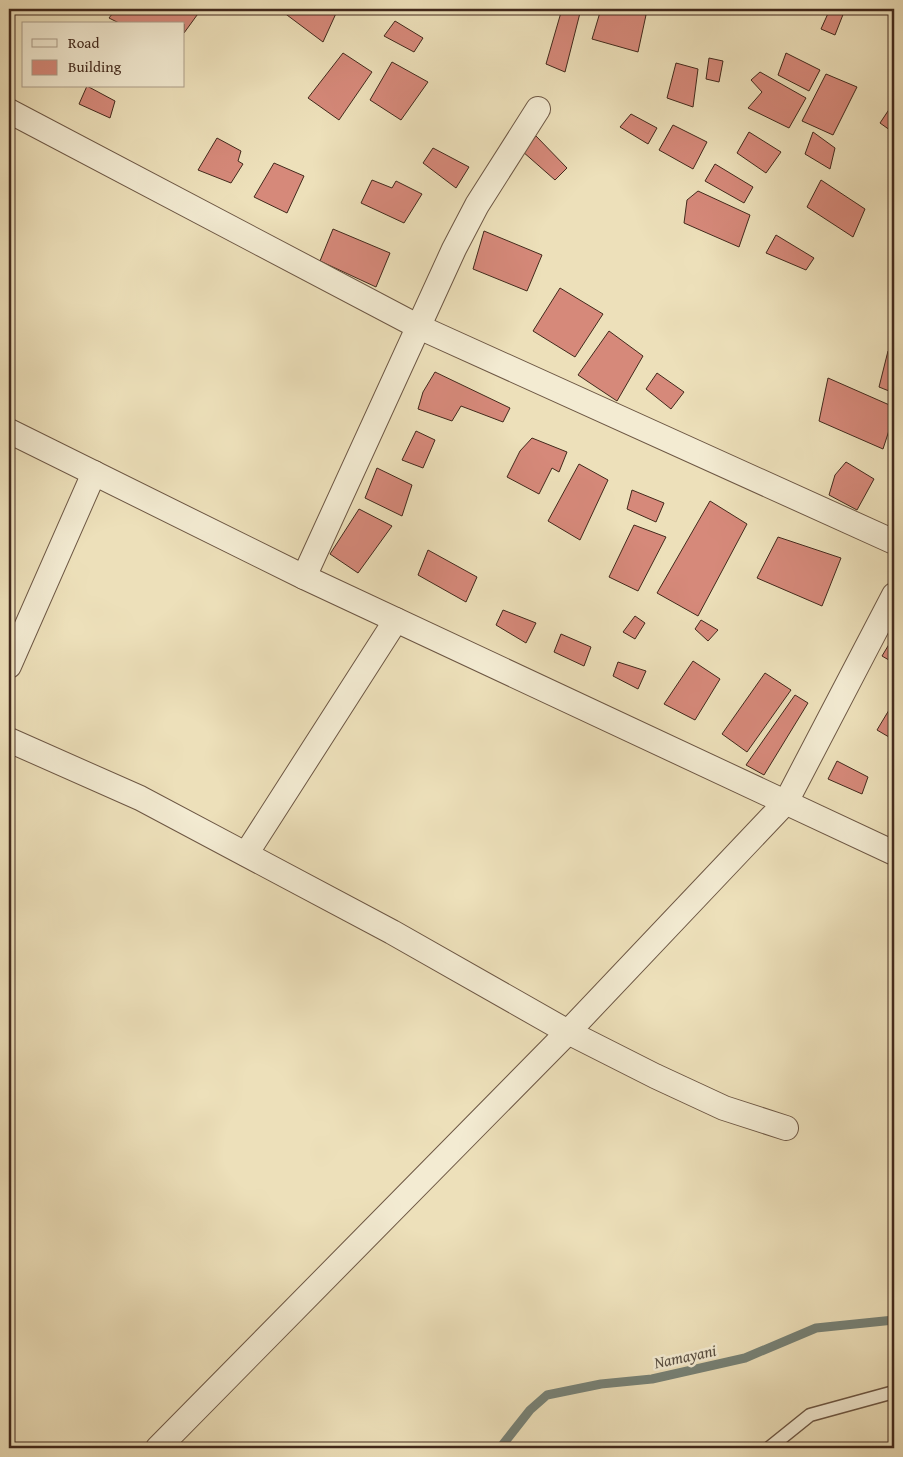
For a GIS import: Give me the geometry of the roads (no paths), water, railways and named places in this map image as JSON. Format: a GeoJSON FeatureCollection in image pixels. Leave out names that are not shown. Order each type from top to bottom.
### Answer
{"type":"FeatureCollection","features":[{"type":"Feature","properties":{"kind":"street"},"geometry":{"type":"LineString","coordinates":[[304,577],[477,205],[538,109]]}},
{"type":"Feature","properties":{"kind":"street"},"geometry":{"type":"LineString","coordinates":[[9,111],[419,327],[894,542]]}},
{"type":"Feature","properties":{"kind":"street"},"geometry":{"type":"LineString","coordinates":[[9,431],[304,577],[894,853]]}},
{"type":"Feature","properties":{"kind":"street"},"geometry":{"type":"LineString","coordinates":[[9,666],[94,473]]}},
{"type":"Feature","properties":{"kind":"street"},"geometry":{"type":"LineString","coordinates":[[158,1448],[568,1032],[786,802],[894,595]]}},
{"type":"Feature","properties":{"kind":"street"},"geometry":{"type":"LineString","coordinates":[[246,854],[396,620]]}},
{"type":"Feature","properties":{"kind":"street"},"geometry":{"type":"LineString","coordinates":[[9,740],[140,798],[392,932],[568,1032],[695,1096],[724,1108],[786,1128]]}},
{"type":"Feature","properties":{"kind":"lane"},"geometry":{"type":"LineString","coordinates":[[769,1448],[810,1415],[894,1392]]}},
{"type":"Feature","properties":{"kind":"waterway","name":"Namayani"},"geometry":{"type":"LineString","coordinates":[[500,1448],[530,1410],[547,1395],[601,1384],[652,1379],[745,1358],[816,1328],[894,1320]]}}]}
